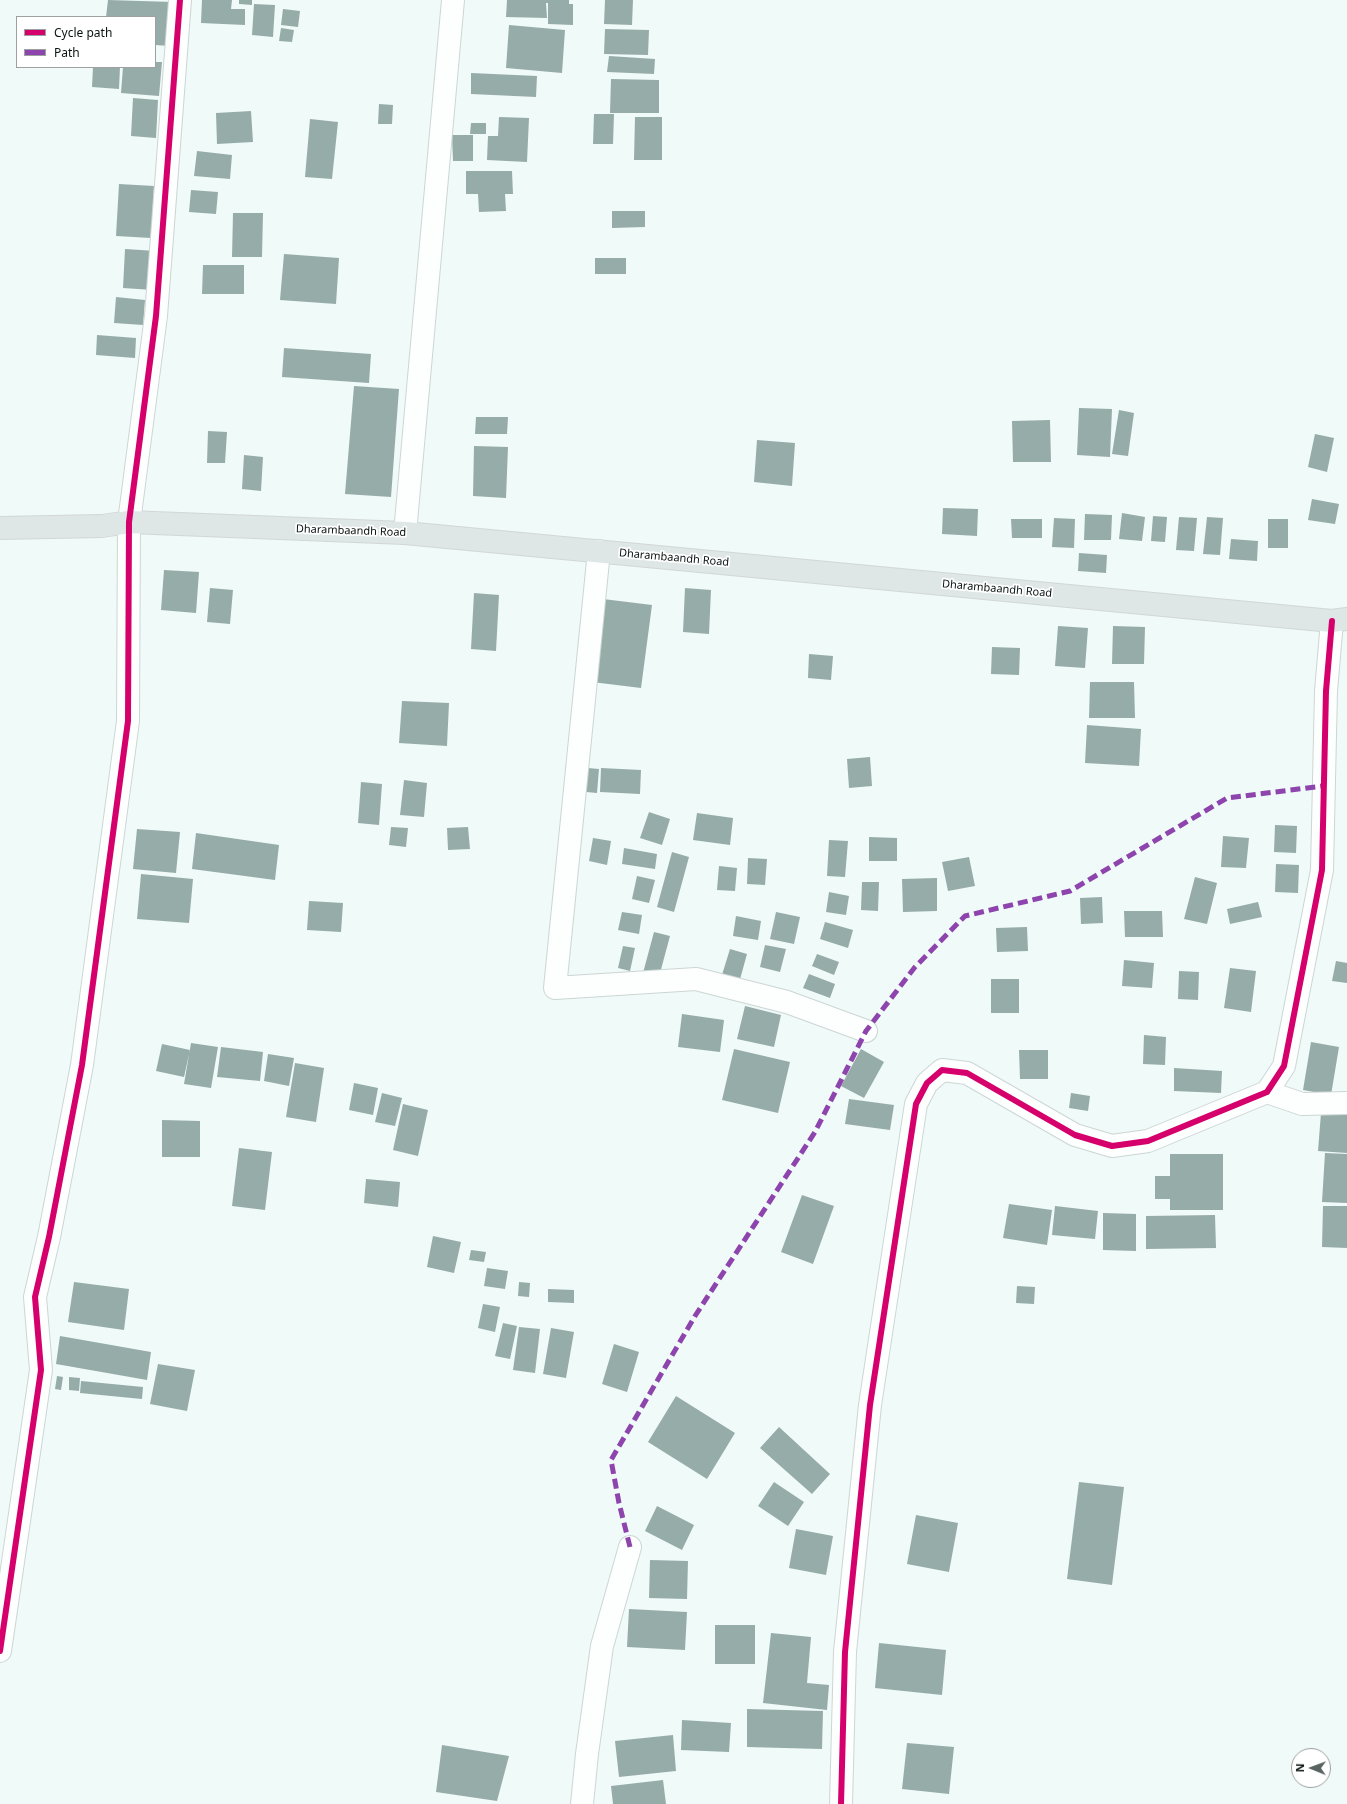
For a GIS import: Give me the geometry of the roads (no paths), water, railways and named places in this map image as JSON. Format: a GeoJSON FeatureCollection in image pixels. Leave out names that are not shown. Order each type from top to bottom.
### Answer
{"type":"FeatureCollection","features":[{"type":"Feature","properties":{"kind":"main road","name":"Dharambaandh Road"},"geometry":{"type":"LineString","coordinates":[[0,528],[102,526],[129,522],[405,533],[1340,620]]}},
{"type":"Feature","properties":{"kind":"street"},"geometry":{"type":"LineString","coordinates":[[0,1651],[41,1370],[35,1296],[49,1237],[82,1064],[128,721],[129,522],[156,316],[180,0]]}},
{"type":"Feature","properties":{"kind":"street"},"geometry":{"type":"LineString","coordinates":[[405,533],[453,0]]}},
{"type":"Feature","properties":{"kind":"street"},"geometry":{"type":"LineString","coordinates":[[599,551],[555,988],[696,978],[787,1002],[866,1031]]}},
{"type":"Feature","properties":{"kind":"street"},"geometry":{"type":"LineString","coordinates":[[841,1804],[844,1652],[870,1405],[916,1104],[927,1083],[942,1070],[967,1073],[1074,1136],[1112,1146],[1148,1141],[1267,1092],[1284,1066],[1322,870],[1326,691],[1340,620]]}},
{"type":"Feature","properties":{"kind":"street"},"geometry":{"type":"LineString","coordinates":[[1267,1092],[1302,1104],[1347,1103]]}},
{"type":"Feature","properties":{"kind":"street"},"geometry":{"type":"LineString","coordinates":[[582,1804],[587,1754],[602,1646],[630,1547]]}}]}
